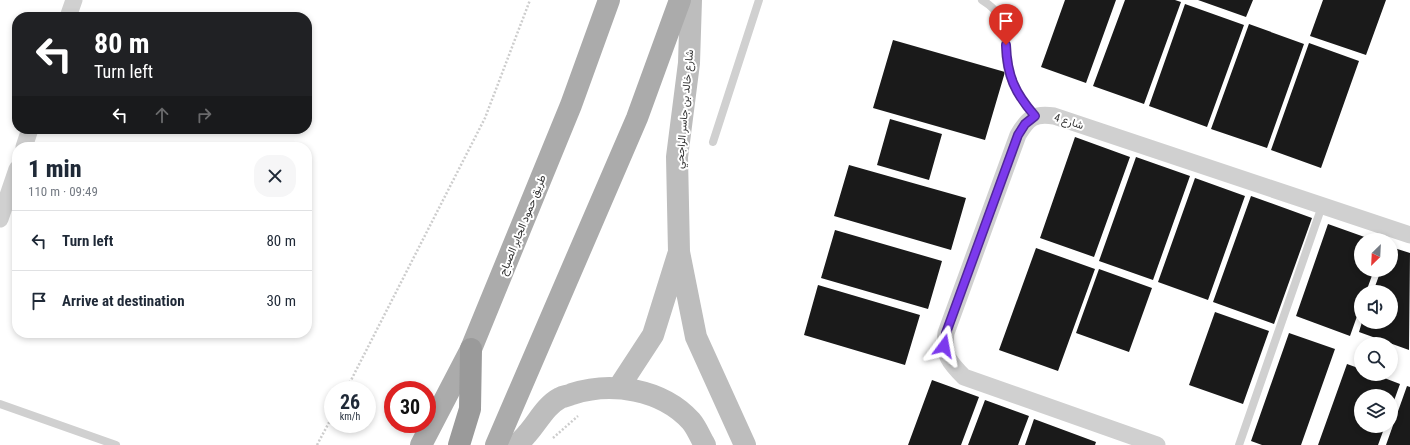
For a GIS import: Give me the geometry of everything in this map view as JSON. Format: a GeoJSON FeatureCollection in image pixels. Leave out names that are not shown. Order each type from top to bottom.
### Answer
{"type":"FeatureCollection","features":[{"type":"Feature","properties":{"kind":"highway"},"geometry":{"type":"LineString","coordinates":[[458,445],[470,409],[471,349]]}},
{"type":"Feature","properties":{"kind":"main road","name":"طريق حمود الجابر الصباح"},"geometry":{"type":"LineString","coordinates":[[421,445],[471,349],[571,105],[609,0]]}},
{"type":"Feature","properties":{"kind":"main road"},"geometry":{"type":"LineString","coordinates":[[496,445],[637,118],[680,0]]}},
{"type":"Feature","properties":{"kind":"street"},"geometry":{"type":"LineString","coordinates":[[70,12],[74,0]]}},
{"type":"Feature","properties":{"kind":"street","name":"شارع خالد بن جاسر الراجحي"},"geometry":{"type":"LineString","coordinates":[[691,0],[690,63],[677,157],[679,252],[696,337],[745,445]]}},
{"type":"Feature","properties":{"kind":"street","name":"شارع 4"},"geometry":{"type":"LineString","coordinates":[[1035,116],[1044,114],[1054,116],[1410,235]]}},
{"type":"Feature","properties":{"kind":"street"},"geometry":{"type":"LineString","coordinates":[[1035,116],[1025,124],[1018,135],[946,333],[944,346],[951,364],[964,377],[1157,445]]}},
{"type":"Feature","properties":{"kind":"street"},"geometry":{"type":"LineString","coordinates":[[0,219],[12,184]]}},
{"type":"Feature","properties":{"kind":"street"},"geometry":{"type":"LineString","coordinates":[[619,387],[653,335],[679,252]]}},
{"type":"Feature","properties":{"kind":"street"},"geometry":{"type":"LineString","coordinates":[[516,445],[527,434],[545,411],[560,398],[584,390],[619,387],[645,393],[670,405],[692,422],[705,445]]}},
{"type":"Feature","properties":{"kind":"lane"},"geometry":{"type":"LineString","coordinates":[[713,142],[759,0]]}},
{"type":"Feature","properties":{"kind":"lane"},"geometry":{"type":"LineString","coordinates":[[982,0],[990,4],[998,13],[1003,23],[1008,69],[1011,81],[1023,103],[1035,116]]}},
{"type":"Feature","properties":{"kind":"lane"},"geometry":{"type":"LineString","coordinates":[[1239,445],[1322,206]]}},
{"type":"Feature","properties":{"kind":"lane"},"geometry":{"type":"LineString","coordinates":[[0,404],[116,445]]}},
{"type":"Feature","properties":{"kind":"path"},"geometry":{"type":"LineString","coordinates":[[351,381],[485,118],[530,0]]}},
{"type":"Feature","properties":{"kind":"path"},"geometry":{"type":"LineString","coordinates":[[317,445],[324,432]]}},
{"type":"Feature","properties":{"kind":"building"},"geometry":{"type":"Polygon","coordinates":[[[1065,0],[1116,0],[1086,83],[1041,67],[1065,0]]]}},
{"type":"Feature","properties":{"kind":"building"},"geometry":{"type":"Polygon","coordinates":[[[1125,0],[1175,0],[1181,2],[1144,104],[1093,86],[1125,0]]]}},
{"type":"Feature","properties":{"kind":"building"},"geometry":{"type":"Polygon","coordinates":[[[1198,0],[1253,0],[1246,17],[1198,0]]]}},
{"type":"Feature","properties":{"kind":"building"},"geometry":{"type":"Polygon","coordinates":[[[1323,0],[1386,0],[1366,55],[1310,36],[1323,0]]]}},
{"type":"Feature","properties":{"kind":"building"},"geometry":{"type":"Polygon","coordinates":[[[1185,4],[1244,25],[1207,127],[1149,106],[1185,4]]]}},
{"type":"Feature","properties":{"kind":"building"},"geometry":{"type":"Polygon","coordinates":[[[1249,24],[1304,44],[1267,148],[1211,129],[1249,24]]]}},
{"type":"Feature","properties":{"kind":"building"},"geometry":{"type":"Polygon","coordinates":[[[893,40],[1005,72],[985,140],[873,108],[893,40]]]}},
{"type":"Feature","properties":{"kind":"building"},"geometry":{"type":"Polygon","coordinates":[[[1309,43],[1359,61],[1321,168],[1271,150],[1309,43]]]}},
{"type":"Feature","properties":{"kind":"building"},"geometry":{"type":"Polygon","coordinates":[[[890,119],[942,134],[929,180],[877,165],[890,119]]]}},
{"type":"Feature","properties":{"kind":"building"},"geometry":{"type":"Polygon","coordinates":[[[1075,137],[1130,157],[1094,257],[1040,238],[1075,137]]]}},
{"type":"Feature","properties":{"kind":"building"},"geometry":{"type":"Polygon","coordinates":[[[1136,157],[1190,176],[1153,280],[1099,261],[1136,157]]]}},
{"type":"Feature","properties":{"kind":"building"},"geometry":{"type":"Polygon","coordinates":[[[849,165],[966,198],[951,250],[834,216],[849,165]]]}},
{"type":"Feature","properties":{"kind":"building"},"geometry":{"type":"Polygon","coordinates":[[[1195,178],[1245,196],[1208,300],[1158,282],[1195,178]]]}},
{"type":"Feature","properties":{"kind":"building"},"geometry":{"type":"Polygon","coordinates":[[[1251,196],[1312,218],[1274,324],[1213,302],[1251,196]]]}},
{"type":"Feature","properties":{"kind":"building"},"geometry":{"type":"Polygon","coordinates":[[[1328,224],[1354,233],[1354,277],[1371,277],[1369,285],[1354,285],[1354,325],[1350,336],[1296,316],[1328,224]]]}},
{"type":"Feature","properties":{"kind":"building"},"geometry":{"type":"Polygon","coordinates":[[[835,230],[942,261],[928,309],[821,278],[835,230]]]}},
{"type":"Feature","properties":{"kind":"building"},"geometry":{"type":"Polygon","coordinates":[[[1036,248],[1095,269],[1058,371],[999,350],[1036,248]]]}},
{"type":"Feature","properties":{"kind":"building"},"geometry":{"type":"Polygon","coordinates":[[[1398,249],[1410,253],[1409,350],[1398,346],[1398,337],[1373,337],[1359,332],[1360,329],[1398,329],[1398,285],[1376,285],[1378,277],[1398,277],[1398,249]]]}},
{"type":"Feature","properties":{"kind":"building"},"geometry":{"type":"Polygon","coordinates":[[[1099,269],[1152,288],[1129,352],[1076,333],[1099,269]]]}},
{"type":"Feature","properties":{"kind":"building"},"geometry":{"type":"Polygon","coordinates":[[[818,285],[920,315],[905,365],[804,335],[818,285]]]}},
{"type":"Feature","properties":{"kind":"building"},"geometry":{"type":"Polygon","coordinates":[[[1215,312],[1269,331],[1243,404],[1189,385],[1215,312]]]}},
{"type":"Feature","properties":{"kind":"building"},"geometry":{"type":"Polygon","coordinates":[[[1289,333],[1335,349],[1301,445],[1262,445],[1251,441],[1289,333]]]}},
{"type":"Feature","properties":{"kind":"building"},"geometry":{"type":"Polygon","coordinates":[[[1347,364],[1354,366],[1354,381],[1392,381],[1400,384],[1398,390],[1354,389],[1354,433],[1382,433],[1378,445],[1318,445],[1347,364]]]}},
{"type":"Feature","properties":{"kind":"building"},"geometry":{"type":"Polygon","coordinates":[[[932,380],[979,397],[961,445],[908,445],[932,380]]]}},
{"type":"Feature","properties":{"kind":"building"},"geometry":{"type":"Polygon","coordinates":[[[1407,386],[1410,387],[1410,445],[1386,445],[1390,433],[1398,433],[1398,411],[1407,386]]]}},
{"type":"Feature","properties":{"kind":"building"},"geometry":{"type":"Polygon","coordinates":[[[985,400],[1029,416],[1018,445],[968,445],[985,400]]]}},
{"type":"Feature","properties":{"kind":"building"},"geometry":{"type":"Polygon","coordinates":[[[1034,419],[1096,442],[1095,445],[1025,445],[1034,419]]]}},
{"type":"Feature","properties":{"kind":"route"},"geometry":{"type":"LineString","coordinates":[[944,346],[946,333],[1018,135],[1025,124],[1035,116],[1023,103],[1011,81],[1006,55],[1006,45]]}}]}
